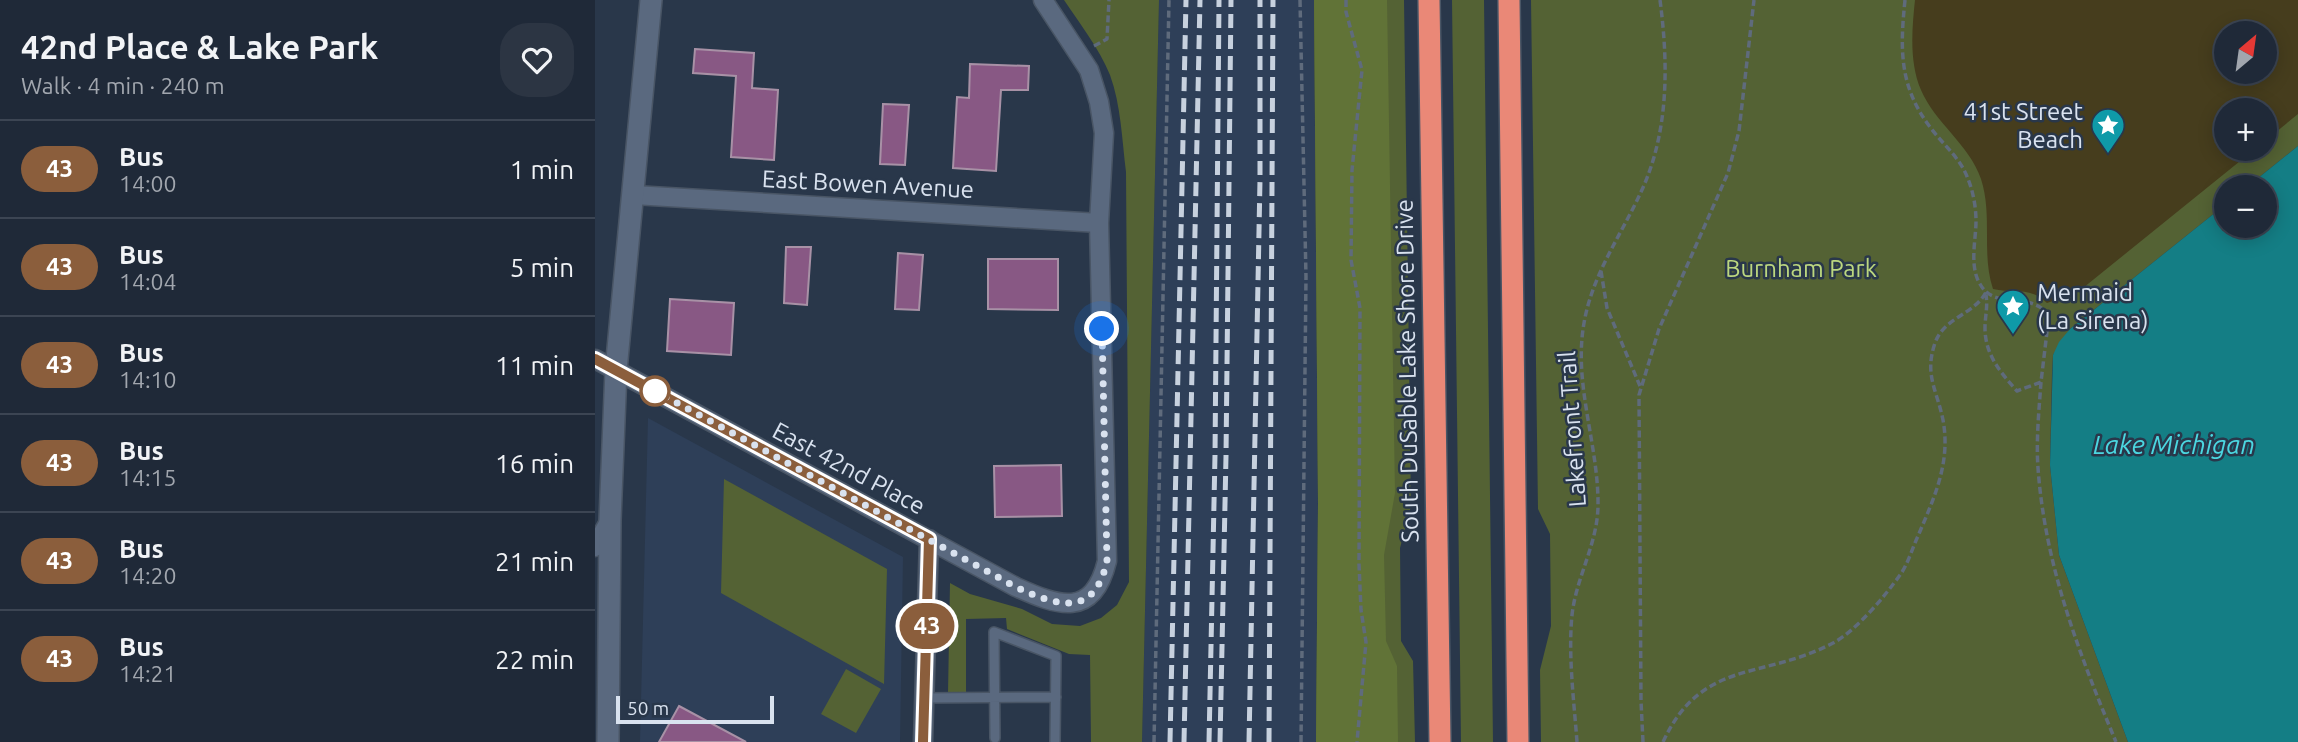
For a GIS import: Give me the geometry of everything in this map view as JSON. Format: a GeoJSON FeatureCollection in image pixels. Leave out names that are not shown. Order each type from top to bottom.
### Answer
{"type":"FeatureCollection","features":[{"type":"Feature","properties":{"kind":"highway","name":"South DuSable Lake Shore Drive"},"geometry":{"type":"LineString","coordinates":[[1429,0],[1440,742]]}},
{"type":"Feature","properties":{"kind":"highway"},"geometry":{"type":"LineString","coordinates":[[1509,0],[1518,742]]}},
{"type":"Feature","properties":{"kind":"street"},"geometry":{"type":"LineString","coordinates":[[608,742],[610,520],[616,370],[651,0]]}},
{"type":"Feature","properties":{"kind":"street"},"geometry":{"type":"LineString","coordinates":[[1043,0],[1089,70],[1099,102],[1104,133],[1099,223]]}},
{"type":"Feature","properties":{"kind":"street","name":"East Bowen Avenue"},"geometry":{"type":"LineString","coordinates":[[634,195],[1099,223]]}},
{"type":"Feature","properties":{"kind":"street","name":"East 42nd Place"},"geometry":{"type":"LineString","coordinates":[[595,359],[1046,601],[1060,605],[1074,604],[1103,578],[1107,561],[1099,223]]}},
{"type":"Feature","properties":{"kind":"street"},"geometry":{"type":"LineString","coordinates":[[595,547],[610,520]]}},
{"type":"Feature","properties":{"kind":"street"},"geometry":{"type":"LineString","coordinates":[[923,742],[929,539]]}},
{"type":"Feature","properties":{"kind":"lane"},"geometry":{"type":"LineString","coordinates":[[995,738],[994,632],[1056,656],[1055,741]]}},
{"type":"Feature","properties":{"kind":"lane"},"geometry":{"type":"LineString","coordinates":[[924,698],[1056,697]]}},
{"type":"Feature","properties":{"kind":"path"},"geometry":{"type":"LineString","coordinates":[[1107,39],[1109,0]]}},
{"type":"Feature","properties":{"kind":"path"},"geometry":{"type":"LineString","coordinates":[[1154,742],[1169,0]]}},
{"type":"Feature","properties":{"kind":"path"},"geometry":{"type":"LineString","coordinates":[[1300,0],[1306,277],[1301,742]]}},
{"type":"Feature","properties":{"kind":"path"},"geometry":{"type":"LineString","coordinates":[[1346,0],[1346,12],[1362,70],[1352,170],[1351,260],[1360,308],[1359,564],[1360,610],[1366,642],[1357,742]]}},
{"type":"Feature","properties":{"kind":"path","name":"Lakefront Trail"},"geometry":{"type":"LineString","coordinates":[[1577,742],[1572,616],[1577,586],[1592,543],[1598,507],[1581,365],[1584,324],[1592,288],[1646,181],[1657,145],[1666,80],[1660,0]]}},
{"type":"Feature","properties":{"kind":"path"},"geometry":{"type":"LineString","coordinates":[[1643,742],[1638,429],[1641,388],[1660,329],[1728,173],[1739,131],[1754,0]]}},
{"type":"Feature","properties":{"kind":"path"},"geometry":{"type":"LineString","coordinates":[[1905,0],[1902,51],[1904,75],[1909,92],[1925,120],[1960,162],[1968,179],[1976,219],[1975,264],[1979,283],[1995,298],[2029,301],[2041,306],[2049,315],[2041,382],[2038,467],[2049,548],[2060,595],[2116,742]]}},
{"type":"Feature","properties":{"kind":"path"},"geometry":{"type":"LineString","coordinates":[[1601,269],[1607,308],[1641,388]]}},
{"type":"Feature","properties":{"kind":"path"},"geometry":{"type":"LineString","coordinates":[[1986,292],[1988,306],[1985,329],[1993,364],[2017,391],[2041,382]]}},
{"type":"Feature","properties":{"kind":"path"},"geometry":{"type":"LineString","coordinates":[[1663,742],[1675,717],[1695,695],[1718,680],[1804,657],[1837,641],[1867,614],[1901,573],[1939,486],[1946,454],[1943,420],[1930,379],[1936,341],[1949,321],[1980,303],[1986,292]]}},
{"type":"Feature","properties":{"kind":"shaded area"},"geometry":{"type":"Polygon","coordinates":[[[1159,0],[1314,0],[1318,503],[1316,742],[1142,742],[1159,0]]]}},
{"type":"Feature","properties":{"kind":"shaded area"},"geometry":{"type":"Polygon","coordinates":[[[1314,0],[1387,0],[1395,493],[1384,555],[1386,641],[1397,666],[1398,742],[1316,742],[1318,503],[1314,0]]]}},
{"type":"Feature","properties":{"kind":"shaded area"},"geometry":{"type":"Polygon","coordinates":[[[648,418],[903,557],[900,742],[640,742],[648,418]]]}},
{"type":"Feature","properties":{"kind":"green space"},"geometry":{"type":"Polygon","coordinates":[[[1064,0],[1159,0],[1142,742],[1091,742],[1090,655],[1069,654],[1007,629],[1006,618],[966,619],[966,693],[948,693],[950,583],[970,594],[1022,609],[1052,624],[1080,626],[1101,618],[1117,605],[1129,582],[1126,172],[1122,135],[1117,98],[1106,65],[1064,0]]]}},
{"type":"Feature","properties":{"kind":"green space"},"geometry":{"type":"Polygon","coordinates":[[[1314,0],[1404,0],[1411,506],[1400,548],[1401,641],[1413,661],[1415,742],[1316,742],[1318,503],[1314,0]]]}},
{"type":"Feature","properties":{"kind":"green space"},"geometry":{"type":"Polygon","coordinates":[[[1452,0],[1484,0],[1493,742],[1461,742],[1452,0]]]}},
{"type":"Feature","properties":{"kind":"green space","name":"Burnham Park"},"geometry":{"type":"Polygon","coordinates":[[[1531,0],[2298,0],[2298,146],[2262,175],[2214,175],[2214,214],[2070,329],[2053,355],[2050,465],[2059,555],[2128,742],[1541,742],[1540,670],[1551,626],[1550,534],[1538,509],[1531,0]]]}},
{"type":"Feature","properties":{"kind":"green space"},"geometry":{"type":"Polygon","coordinates":[[[724,479],[887,569],[884,684],[721,593],[724,479]]]}},
{"type":"Feature","properties":{"kind":"green space"},"geometry":{"type":"Polygon","coordinates":[[[846,669],[881,689],[856,733],[821,714],[846,669]]]}},
{"type":"Feature","properties":{"kind":"sand","name":"41st Street Beach"},"geometry":{"type":"Polygon","coordinates":[[[1915,0],[2298,0],[2298,114],[2277,131],[2277,98],[2214,98],[2214,161],[2240,161],[2223,175],[2214,175],[2214,182],[2078,292],[2047,303],[2028,292],[1993,289],[1981,179],[1969,155],[1935,113],[1921,90],[1913,57],[1915,0]]]}},
{"type":"Feature","properties":{"kind":"water","name":"Lake Michigan"},"geometry":{"type":"Polygon","coordinates":[[[2298,146],[2298,742],[2128,742],[2059,555],[2050,465],[2053,355],[2070,329],[2214,214],[2214,238],[2277,238],[2277,175],[2262,175],[2298,146]]]}},
{"type":"Feature","properties":{"kind":"building"},"geometry":{"type":"Polygon","coordinates":[[[695,49],[754,53],[752,88],[778,90],[774,160],[731,157],[736,76],[693,73],[695,49]]]}},
{"type":"Feature","properties":{"kind":"building"},"geometry":{"type":"Polygon","coordinates":[[[970,64],[1029,66],[1028,90],[1001,90],[996,171],[953,168],[957,97],[969,98],[970,64]]]}},
{"type":"Feature","properties":{"kind":"building"},"geometry":{"type":"Polygon","coordinates":[[[883,104],[909,105],[905,165],[880,164],[883,104]]]}},
{"type":"Feature","properties":{"kind":"building"},"geometry":{"type":"Polygon","coordinates":[[[786,247],[811,247],[807,305],[784,303],[786,247]]]}},
{"type":"Feature","properties":{"kind":"building"},"geometry":{"type":"Polygon","coordinates":[[[898,253],[923,255],[919,310],[895,309],[898,253]]]}},
{"type":"Feature","properties":{"kind":"building"},"geometry":{"type":"Polygon","coordinates":[[[988,259],[1058,259],[1058,310],[988,309],[988,259]]]}},
{"type":"Feature","properties":{"kind":"building"},"geometry":{"type":"Polygon","coordinates":[[[670,299],[734,303],[731,355],[667,351],[670,299]]]}},
{"type":"Feature","properties":{"kind":"building"},"geometry":{"type":"Polygon","coordinates":[[[1061,465],[1062,516],[995,517],[994,466],[1061,465]]]}},
{"type":"Feature","properties":{"kind":"building"},"geometry":{"type":"Polygon","coordinates":[[[679,706],[746,742],[659,742],[679,706]]]}},
{"type":"Feature","properties":{"kind":"railway"},"geometry":{"type":"LineString","coordinates":[[1170,742],[1186,0]]}},
{"type":"Feature","properties":{"kind":"railway"},"geometry":{"type":"LineString","coordinates":[[1184,742],[1200,0]]}},
{"type":"Feature","properties":{"kind":"railway"},"geometry":{"type":"LineString","coordinates":[[1209,742],[1215,455],[1219,0]]}},
{"type":"Feature","properties":{"kind":"railway"},"geometry":{"type":"LineString","coordinates":[[1220,742],[1231,0]]}},
{"type":"Feature","properties":{"kind":"railway"},"geometry":{"type":"LineString","coordinates":[[1249,742],[1260,180],[1260,0]]}},
{"type":"Feature","properties":{"kind":"railway"},"geometry":{"type":"LineString","coordinates":[[1269,742],[1273,0]]}},
{"type":"Feature","properties":{"kind":"bus line","name":"43"},"geometry":{"type":"LineString","coordinates":[[595,359],[929,539],[923,742]]}},
{"type":"Feature","properties":{"kind":"place","name":"41st Street Beach"},"geometry":{"type":"Point","coordinates":[2108,155]}},
{"type":"Feature","properties":{"kind":"place","name":"Mermaid (La Sirena)"},"geometry":{"type":"Point","coordinates":[2013,336]}},
{"type":"Feature","properties":{"kind":"route"},"geometry":{"type":"LineString","coordinates":[[655,391],[1016,587],[1046,601],[1060,605],[1074,604],[1093,590],[1103,578],[1107,561],[1102,329]]}}]}
